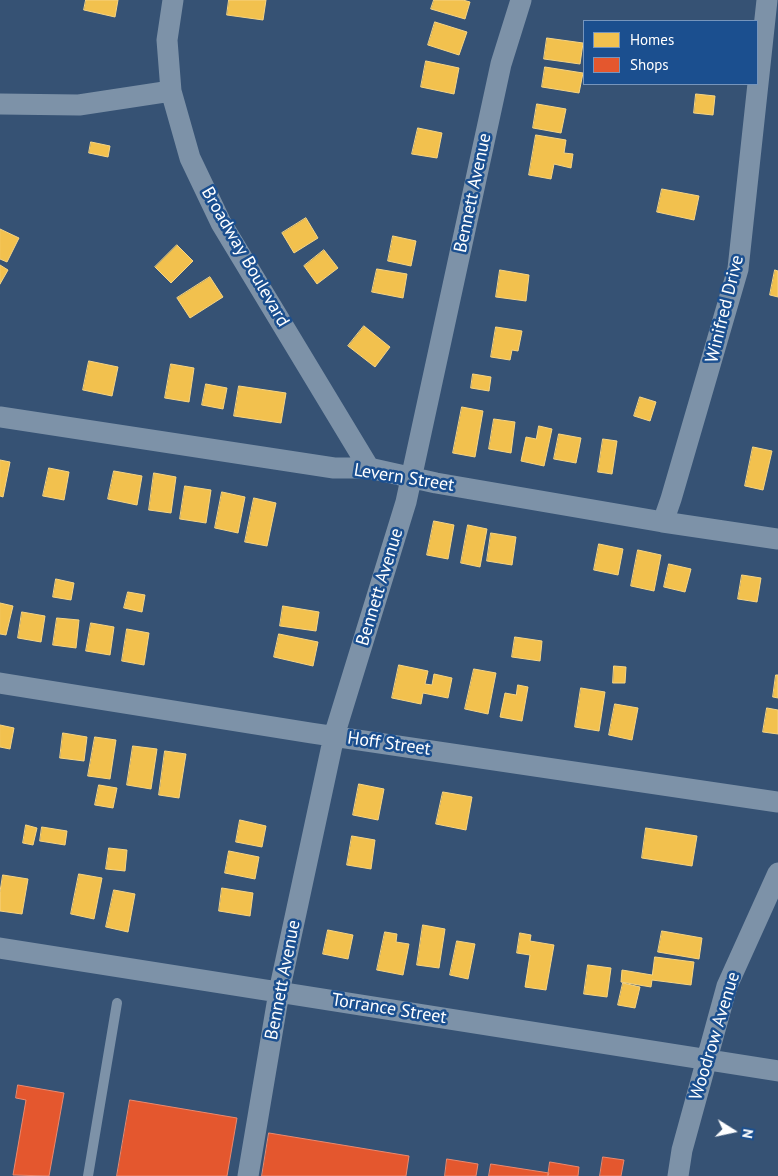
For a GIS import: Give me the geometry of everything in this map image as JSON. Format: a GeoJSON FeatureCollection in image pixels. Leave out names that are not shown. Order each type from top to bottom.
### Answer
{"type":"FeatureCollection","features":[{"type":"Feature","properties":{"kind":"street","name":"Broadway Boulevard"},"geometry":{"type":"LineString","coordinates":[[173,0],[167,40],[171,91],[190,158],[221,223],[369,468]]}},
{"type":"Feature","properties":{"kind":"street","name":"Bennett Avenue"},"geometry":{"type":"LineString","coordinates":[[248,1176],[279,992],[334,736],[412,479],[501,64],[521,0]]}},
{"type":"Feature","properties":{"kind":"street","name":"Winifred Drive"},"geometry":{"type":"LineString","coordinates":[[758,83],[767,0]]}},
{"type":"Feature","properties":{"kind":"street","name":"Winifred Drive"},"geometry":{"type":"LineString","coordinates":[[663,522],[738,269],[758,85]]}},
{"type":"Feature","properties":{"kind":"street"},"geometry":{"type":"LineString","coordinates":[[2,108],[79,105],[171,91]]}},
{"type":"Feature","properties":{"kind":"street","name":"Levern Street"},"geometry":{"type":"LineString","coordinates":[[0,417],[334,468],[369,468],[412,479],[663,522],[778,539]]}},
{"type":"Feature","properties":{"kind":"street","name":"Hoff Street"},"geometry":{"type":"LineString","coordinates":[[0,683],[334,736],[778,802]]}},
{"type":"Feature","properties":{"kind":"street","name":"Woodrow Avenue"},"geometry":{"type":"LineString","coordinates":[[678,1176],[682,1150],[727,986],[778,873]]}},
{"type":"Feature","properties":{"kind":"street","name":"Torrance Street"},"geometry":{"type":"LineString","coordinates":[[0,948],[778,1071]]}},
{"type":"Feature","properties":{"kind":"lane"},"geometry":{"type":"LineString","coordinates":[[88,1176],[117,1003]]}},
{"type":"Feature","properties":{"kind":"building: Homes"},"geometry":{"type":"Polygon","coordinates":[[[86,0],[118,0],[115,17],[84,10],[86,0]]]}},
{"type":"Feature","properties":{"kind":"building: Homes"},"geometry":{"type":"Polygon","coordinates":[[[229,0],[266,0],[263,20],[227,15],[229,0]]]}},
{"type":"Feature","properties":{"kind":"building: Homes"},"geometry":{"type":"Polygon","coordinates":[[[434,0],[463,0],[470,2],[465,19],[431,9],[434,0]]]}},
{"type":"Feature","properties":{"kind":"building: Homes"},"geometry":{"type":"Polygon","coordinates":[[[435,22],[467,32],[459,55],[428,45],[435,22]]]}},
{"type":"Feature","properties":{"kind":"building: Homes"},"geometry":{"type":"Polygon","coordinates":[[[547,38],[583,43],[580,64],[544,59],[547,38]]]}},
{"type":"Feature","properties":{"kind":"building: Homes"},"geometry":{"type":"Polygon","coordinates":[[[426,61],[459,68],[454,94],[421,87],[426,61]]]}},
{"type":"Feature","properties":{"kind":"building: Homes"},"geometry":{"type":"Polygon","coordinates":[[[545,67],[583,73],[579,93],[542,87],[545,67]]]}},
{"type":"Feature","properties":{"kind":"building: Homes"},"geometry":{"type":"Polygon","coordinates":[[[696,94],[715,96],[713,115],[694,113],[696,94]]]}},
{"type":"Feature","properties":{"kind":"building: Homes"},"geometry":{"type":"Polygon","coordinates":[[[537,104],[566,109],[561,133],[533,128],[537,104]]]}},
{"type":"Feature","properties":{"kind":"building: Homes"},"geometry":{"type":"Polygon","coordinates":[[[418,128],[442,133],[437,158],[412,154],[418,128]]]}},
{"type":"Feature","properties":{"kind":"building: Homes"},"geometry":{"type":"Polygon","coordinates":[[[536,135],[566,140],[564,153],[573,154],[571,168],[554,164],[551,179],[529,175],[536,135]]]}},
{"type":"Feature","properties":{"kind":"building: Homes"},"geometry":{"type":"Polygon","coordinates":[[[91,142],[110,146],[108,157],[89,153],[91,142]]]}},
{"type":"Feature","properties":{"kind":"building: Homes"},"geometry":{"type":"Polygon","coordinates":[[[662,189],[699,196],[694,220],[657,212],[662,189]]]}},
{"type":"Feature","properties":{"kind":"building: Homes"},"geometry":{"type":"Polygon","coordinates":[[[306,218],[318,238],[294,253],[282,233],[306,218]]]}},
{"type":"Feature","properties":{"kind":"building: Homes"},"geometry":{"type":"Polygon","coordinates":[[[0,229],[19,238],[7,262],[0,259],[0,229]]]}},
{"type":"Feature","properties":{"kind":"building: Homes"},"geometry":{"type":"Polygon","coordinates":[[[393,236],[416,241],[411,266],[388,261],[393,236]]]}},
{"type":"Feature","properties":{"kind":"building: Homes"},"geometry":{"type":"Polygon","coordinates":[[[177,245],[193,261],[171,283],[155,267],[177,245]]]}},
{"type":"Feature","properties":{"kind":"building: Homes"},"geometry":{"type":"Polygon","coordinates":[[[324,250],[338,268],[317,284],[304,266],[324,250]]]}},
{"type":"Feature","properties":{"kind":"building: Homes"},"geometry":{"type":"Polygon","coordinates":[[[0,265],[8,270],[0,284],[0,265]]]}},
{"type":"Feature","properties":{"kind":"building: Homes"},"geometry":{"type":"Polygon","coordinates":[[[377,269],[407,274],[403,298],[372,292],[377,269]]]}},
{"type":"Feature","properties":{"kind":"building: Homes"},"geometry":{"type":"Polygon","coordinates":[[[500,270],[529,275],[526,301],[496,297],[500,270]]]}},
{"type":"Feature","properties":{"kind":"building: Homes"},"geometry":{"type":"Polygon","coordinates":[[[775,270],[778,271],[778,297],[770,295],[775,270]]]}},
{"type":"Feature","properties":{"kind":"building: Homes"},"geometry":{"type":"Polygon","coordinates":[[[210,277],[223,297],[190,318],[177,298],[210,277]]]}},
{"type":"Feature","properties":{"kind":"building: Homes"},"geometry":{"type":"Polygon","coordinates":[[[364,326],[390,347],[375,367],[348,346],[364,326]]]}},
{"type":"Feature","properties":{"kind":"building: Homes"},"geometry":{"type":"Polygon","coordinates":[[[496,327],[522,331],[518,351],[512,350],[510,360],[491,357],[496,327]]]}},
{"type":"Feature","properties":{"kind":"building: Homes"},"geometry":{"type":"Polygon","coordinates":[[[89,361],[118,367],[112,396],[83,390],[89,361]]]}},
{"type":"Feature","properties":{"kind":"building: Homes"},"geometry":{"type":"Polygon","coordinates":[[[171,364],[194,368],[189,402],[165,398],[171,364]]]}},
{"type":"Feature","properties":{"kind":"building: Homes"},"geometry":{"type":"Polygon","coordinates":[[[473,374],[491,377],[489,391],[471,388],[473,374]]]}},
{"type":"Feature","properties":{"kind":"building: Homes"},"geometry":{"type":"Polygon","coordinates":[[[206,384],[227,388],[223,409],[202,405],[206,384]]]}},
{"type":"Feature","properties":{"kind":"building: Homes"},"geometry":{"type":"Polygon","coordinates":[[[239,386],[286,393],[281,423],[234,416],[239,386]]]}},
{"type":"Feature","properties":{"kind":"building: Homes"},"geometry":{"type":"Polygon","coordinates":[[[640,397],[656,402],[650,421],[634,416],[640,397]]]}},
{"type":"Feature","properties":{"kind":"building: Homes"},"geometry":{"type":"Polygon","coordinates":[[[462,407],[483,411],[475,457],[453,453],[462,407]]]}},
{"type":"Feature","properties":{"kind":"building: Homes"},"geometry":{"type":"Polygon","coordinates":[[[494,419],[515,422],[511,453],[489,449],[494,419]]]}},
{"type":"Feature","properties":{"kind":"building: Homes"},"geometry":{"type":"Polygon","coordinates":[[[539,426],[552,429],[544,466],[521,461],[526,437],[536,439],[539,426]]]}},
{"type":"Feature","properties":{"kind":"building: Homes"},"geometry":{"type":"Polygon","coordinates":[[[559,434],[581,438],[576,463],[554,459],[559,434]]]}},
{"type":"Feature","properties":{"kind":"building: Homes"},"geometry":{"type":"Polygon","coordinates":[[[603,439],[617,441],[612,474],[598,472],[603,439]]]}},
{"type":"Feature","properties":{"kind":"building: Homes"},"geometry":{"type":"Polygon","coordinates":[[[753,447],[772,451],[763,490],[745,486],[753,447]]]}},
{"type":"Feature","properties":{"kind":"building: Homes"},"geometry":{"type":"Polygon","coordinates":[[[0,460],[10,462],[3,497],[0,496],[0,460]]]}},
{"type":"Feature","properties":{"kind":"building: Homes"},"geometry":{"type":"Polygon","coordinates":[[[49,468],[69,472],[64,500],[43,496],[49,468]]]}},
{"type":"Feature","properties":{"kind":"building: Homes"},"geometry":{"type":"Polygon","coordinates":[[[114,471],[142,476],[137,505],[108,499],[114,471]]]}},
{"type":"Feature","properties":{"kind":"building: Homes"},"geometry":{"type":"Polygon","coordinates":[[[154,473],[176,477],[171,513],[149,510],[154,473]]]}},
{"type":"Feature","properties":{"kind":"building: Homes"},"geometry":{"type":"Polygon","coordinates":[[[185,486],[211,490],[206,523],[180,519],[185,486]]]}},
{"type":"Feature","properties":{"kind":"building: Homes"},"geometry":{"type":"Polygon","coordinates":[[[222,492],[245,497],[238,533],[215,528],[222,492]]]}},
{"type":"Feature","properties":{"kind":"building: Homes"},"geometry":{"type":"Polygon","coordinates":[[[254,498],[276,503],[267,546],[245,542],[254,498]]]}},
{"type":"Feature","properties":{"kind":"building: Homes"},"geometry":{"type":"Polygon","coordinates":[[[434,521],[454,525],[448,559],[427,555],[434,521]]]}},
{"type":"Feature","properties":{"kind":"building: Homes"},"geometry":{"type":"Polygon","coordinates":[[[468,525],[487,529],[480,567],[461,563],[468,525]]]}},
{"type":"Feature","properties":{"kind":"building: Homes"},"geometry":{"type":"Polygon","coordinates":[[[491,533],[516,537],[512,565],[487,561],[491,533]]]}},
{"type":"Feature","properties":{"kind":"building: Homes"},"geometry":{"type":"Polygon","coordinates":[[[599,544],[623,549],[618,575],[594,570],[599,544]]]}},
{"type":"Feature","properties":{"kind":"building: Homes"},"geometry":{"type":"Polygon","coordinates":[[[638,550],[661,555],[654,591],[631,586],[638,550]]]}},
{"type":"Feature","properties":{"kind":"building: Homes"},"geometry":{"type":"Polygon","coordinates":[[[669,564],[691,569],[685,592],[664,587],[669,564]]]}},
{"type":"Feature","properties":{"kind":"building: Homes"},"geometry":{"type":"Polygon","coordinates":[[[742,575],[761,578],[757,602],[738,599],[742,575]]]}},
{"type":"Feature","properties":{"kind":"building: Homes"},"geometry":{"type":"Polygon","coordinates":[[[56,579],[74,583],[71,600],[53,597],[56,579]]]}},
{"type":"Feature","properties":{"kind":"building: Homes"},"geometry":{"type":"Polygon","coordinates":[[[128,592],[145,595],[142,612],[124,608],[128,592]]]}},
{"type":"Feature","properties":{"kind":"building: Homes"},"geometry":{"type":"Polygon","coordinates":[[[0,603],[13,606],[6,635],[0,634],[0,603]]]}},
{"type":"Feature","properties":{"kind":"building: Homes"},"geometry":{"type":"Polygon","coordinates":[[[283,606],[319,612],[316,631],[280,626],[283,606]]]}},
{"type":"Feature","properties":{"kind":"building: Homes"},"geometry":{"type":"Polygon","coordinates":[[[22,612],[45,616],[41,642],[18,638],[22,612]]]}},
{"type":"Feature","properties":{"kind":"building: Homes"},"geometry":{"type":"Polygon","coordinates":[[[57,618],[79,620],[76,648],[53,645],[57,618]]]}},
{"type":"Feature","properties":{"kind":"building: Homes"},"geometry":{"type":"Polygon","coordinates":[[[91,623],[114,627],[110,655],[86,651],[91,623]]]}},
{"type":"Feature","properties":{"kind":"building: Homes"},"geometry":{"type":"Polygon","coordinates":[[[127,629],[149,633],[144,665],[122,661],[127,629]]]}},
{"type":"Feature","properties":{"kind":"building: Homes"},"geometry":{"type":"Polygon","coordinates":[[[279,634],[318,642],[313,666],[274,657],[279,634]]]}},
{"type":"Feature","properties":{"kind":"building: Homes"},"geometry":{"type":"Polygon","coordinates":[[[515,637],[542,641],[540,661],[512,657],[515,637]]]}},
{"type":"Feature","properties":{"kind":"building: Homes"},"geometry":{"type":"Polygon","coordinates":[[[399,665],[428,671],[425,684],[432,685],[434,674],[452,678],[448,698],[423,693],[421,704],[392,698],[399,665]]]}},
{"type":"Feature","properties":{"kind":"building: Homes"},"geometry":{"type":"Polygon","coordinates":[[[614,666],[626,667],[625,683],[613,683],[614,666]]]}},
{"type":"Feature","properties":{"kind":"building: Homes"},"geometry":{"type":"Polygon","coordinates":[[[474,669],[496,673],[488,714],[465,709],[474,669]]]}},
{"type":"Feature","properties":{"kind":"building: Homes"},"geometry":{"type":"Polygon","coordinates":[[[776,675],[778,675],[778,698],[773,697],[776,675]]]}},
{"type":"Feature","properties":{"kind":"building: Homes"},"geometry":{"type":"Polygon","coordinates":[[[518,685],[528,687],[522,721],[500,717],[505,693],[516,695],[518,685]]]}},
{"type":"Feature","properties":{"kind":"building: Homes"},"geometry":{"type":"Polygon","coordinates":[[[581,688],[605,692],[599,731],[575,727],[581,688]]]}},
{"type":"Feature","properties":{"kind":"building: Homes"},"geometry":{"type":"Polygon","coordinates":[[[615,704],[638,708],[632,740],[609,735],[615,704]]]}},
{"type":"Feature","properties":{"kind":"building: Homes"},"geometry":{"type":"Polygon","coordinates":[[[767,708],[778,710],[778,734],[763,732],[767,708]]]}},
{"type":"Feature","properties":{"kind":"building: Homes"},"geometry":{"type":"Polygon","coordinates":[[[0,725],[14,728],[10,749],[0,747],[0,725]]]}},
{"type":"Feature","properties":{"kind":"building: Homes"},"geometry":{"type":"Polygon","coordinates":[[[63,733],[87,737],[84,761],[60,758],[63,733]]]}},
{"type":"Feature","properties":{"kind":"building: Homes"},"geometry":{"type":"Polygon","coordinates":[[[95,737],[116,740],[110,779],[88,776],[95,737]]]}},
{"type":"Feature","properties":{"kind":"building: Homes"},"geometry":{"type":"Polygon","coordinates":[[[133,746],[157,749],[151,789],[127,785],[133,746]]]}},
{"type":"Feature","properties":{"kind":"building: Homes"},"geometry":{"type":"Polygon","coordinates":[[[165,751],[186,754],[179,798],[159,795],[165,751]]]}},
{"type":"Feature","properties":{"kind":"building: Homes"},"geometry":{"type":"Polygon","coordinates":[[[359,784],[384,789],[378,820],[353,815],[359,784]]]}},
{"type":"Feature","properties":{"kind":"building: Homes"},"geometry":{"type":"Polygon","coordinates":[[[99,785],[117,788],[113,808],[95,805],[99,785]]]}},
{"type":"Feature","properties":{"kind":"building: Homes"},"geometry":{"type":"Polygon","coordinates":[[[443,792],[472,797],[466,830],[436,824],[443,792]]]}},
{"type":"Feature","properties":{"kind":"building: Homes"},"geometry":{"type":"Polygon","coordinates":[[[240,820],[266,826],[262,847],[236,842],[240,820]]]}},
{"type":"Feature","properties":{"kind":"building: Homes"},"geometry":{"type":"Polygon","coordinates":[[[26,825],[37,828],[33,845],[23,843],[26,825]]]}},
{"type":"Feature","properties":{"kind":"building: Homes"},"geometry":{"type":"Polygon","coordinates":[[[42,827],[67,831],[65,845],[40,841],[42,827]]]}},
{"type":"Feature","properties":{"kind":"building: Homes"},"geometry":{"type":"Polygon","coordinates":[[[646,828],[697,836],[692,866],[642,858],[646,828]]]}},
{"type":"Feature","properties":{"kind":"building: Homes"},"geometry":{"type":"Polygon","coordinates":[[[352,836],[375,840],[371,869],[347,865],[352,836]]]}},
{"type":"Feature","properties":{"kind":"building: Homes"},"geometry":{"type":"Polygon","coordinates":[[[109,848],[127,850],[125,871],[106,869],[109,848]]]}},
{"type":"Feature","properties":{"kind":"building: Homes"},"geometry":{"type":"Polygon","coordinates":[[[229,851],[259,857],[255,879],[225,873],[229,851]]]}},
{"type":"Feature","properties":{"kind":"building: Homes"},"geometry":{"type":"Polygon","coordinates":[[[79,874],[102,878],[94,919],[71,914],[79,874]]]}},
{"type":"Feature","properties":{"kind":"building: Homes"},"geometry":{"type":"Polygon","coordinates":[[[3,875],[28,879],[22,914],[0,911],[0,892],[3,875]]]}},
{"type":"Feature","properties":{"kind":"building: Homes"},"geometry":{"type":"Polygon","coordinates":[[[222,888],[253,893],[250,916],[219,911],[222,888]]]}},
{"type":"Feature","properties":{"kind":"building: Homes"},"geometry":{"type":"Polygon","coordinates":[[[114,890],[135,894],[128,932],[106,927],[114,890]]]}},
{"type":"Feature","properties":{"kind":"building: Homes"},"geometry":{"type":"Polygon","coordinates":[[[423,925],[445,929],[439,968],[417,965],[423,925]]]}},
{"type":"Feature","properties":{"kind":"building: Homes"},"geometry":{"type":"Polygon","coordinates":[[[328,930],[353,935],[348,959],[323,954],[328,930]]]}},
{"type":"Feature","properties":{"kind":"building: Homes"},"geometry":{"type":"Polygon","coordinates":[[[662,931],[702,938],[699,959],[658,952],[662,931]]]}},
{"type":"Feature","properties":{"kind":"building: Homes"},"geometry":{"type":"Polygon","coordinates":[[[385,932],[397,934],[396,942],[409,944],[403,975],[377,970],[385,932]]]}},
{"type":"Feature","properties":{"kind":"building: Homes"},"geometry":{"type":"Polygon","coordinates":[[[520,933],[531,935],[530,941],[554,945],[546,990],[525,987],[530,955],[517,953],[520,933]]]}},
{"type":"Feature","properties":{"kind":"building: Homes"},"geometry":{"type":"Polygon","coordinates":[[[457,941],[475,944],[468,979],[450,975],[457,941]]]}},
{"type":"Feature","properties":{"kind":"building: Homes"},"geometry":{"type":"Polygon","coordinates":[[[655,957],[694,962],[691,985],[652,980],[651,987],[621,982],[622,970],[652,975],[655,957]]]}},
{"type":"Feature","properties":{"kind":"building: Homes"},"geometry":{"type":"Polygon","coordinates":[[[588,965],[611,968],[607,997],[584,994],[588,965]]]}},
{"type":"Feature","properties":{"kind":"building: Homes"},"geometry":{"type":"Polygon","coordinates":[[[623,983],[640,987],[635,1008],[618,1005],[623,983]]]}},
{"type":"Feature","properties":{"kind":"building: Shops"},"geometry":{"type":"Polygon","coordinates":[[[18,1085],[64,1093],[49,1176],[13,1175],[26,1100],[16,1098],[18,1085]]]}},
{"type":"Feature","properties":{"kind":"building: Shops"},"geometry":{"type":"Polygon","coordinates":[[[130,1100],[237,1118],[227,1176],[117,1176],[130,1100]]]}},
{"type":"Feature","properties":{"kind":"building: Shops"},"geometry":{"type":"Polygon","coordinates":[[[269,1133],[409,1156],[406,1176],[262,1176],[269,1133]]]}},
{"type":"Feature","properties":{"kind":"building: Shops"},"geometry":{"type":"Polygon","coordinates":[[[603,1157],[624,1160],[621,1176],[600,1176],[603,1157]]]}},
{"type":"Feature","properties":{"kind":"building: Shops"},"geometry":{"type":"Polygon","coordinates":[[[447,1159],[478,1164],[476,1176],[445,1176],[447,1159]]]}},
{"type":"Feature","properties":{"kind":"building: Shops"},"geometry":{"type":"Polygon","coordinates":[[[550,1162],[579,1167],[578,1176],[548,1176],[550,1162]]]}},
{"type":"Feature","properties":{"kind":"building: Shops"},"geometry":{"type":"Polygon","coordinates":[[[491,1164],[549,1173],[548,1176],[489,1176],[491,1164]]]}}]}
